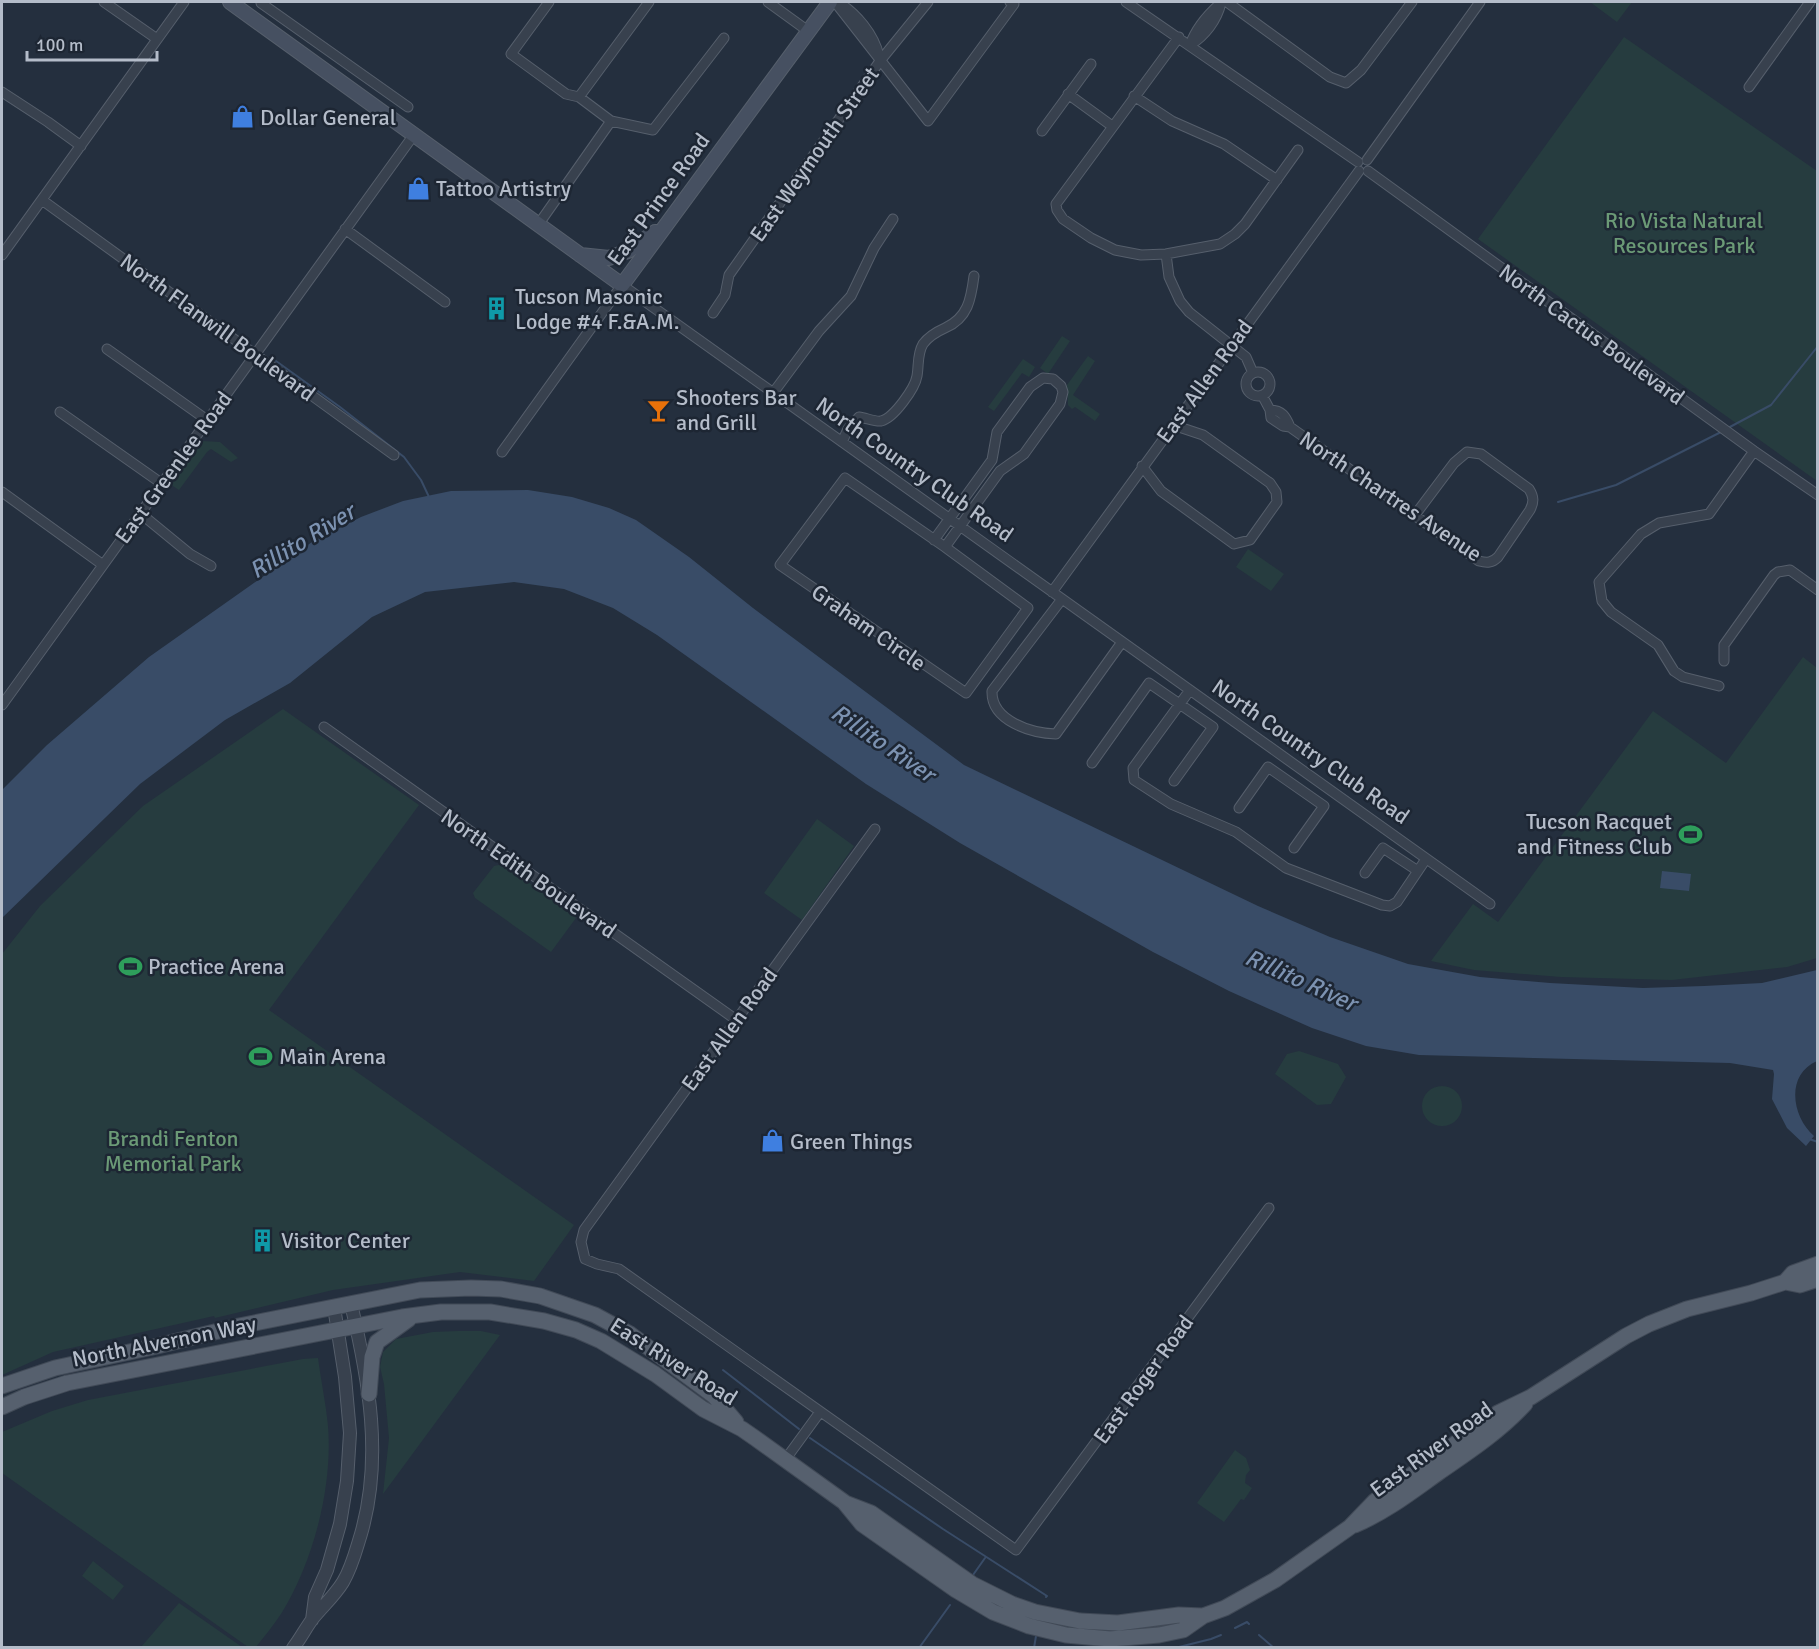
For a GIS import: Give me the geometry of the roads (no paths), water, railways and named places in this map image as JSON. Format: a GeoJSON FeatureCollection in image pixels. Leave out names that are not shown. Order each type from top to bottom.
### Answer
{"type":"FeatureCollection","features":[{"type":"Feature","properties":{"kind":"main road","name":"North Country Club Road"},"geometry":{"type":"LineString","coordinates":[[230,2],[622,285]]}},
{"type":"Feature","properties":{"kind":"main road","name":"East Prince Road"},"geometry":{"type":"LineString","coordinates":[[622,285],[830,2]]}},
{"type":"Feature","properties":{"kind":"main road"},"geometry":{"type":"LineString","coordinates":[[579,255],[609,258],[619,255],[666,224]]}},
{"type":"Feature","properties":{"kind":"main road","name":"East River Road"},"geometry":{"type":"LineString","coordinates":[[1785,1282],[1793,1273],[1818,1264]]}},
{"type":"Feature","properties":{"kind":"main road","name":"East River Road"},"geometry":{"type":"LineString","coordinates":[[356,1326],[441,1312],[490,1312],[527,1317],[576,1330],[628,1356],[703,1409],[742,1429],[844,1502],[862,1524],[987,1609],[1029,1626],[1066,1635],[1133,1638],[1183,1630],[1203,1616],[1225,1608],[1273,1582],[1350,1527],[1380,1514],[1477,1446],[1505,1425],[1531,1397],[1609,1346],[1649,1324],[1687,1309],[1785,1282],[1800,1285],[1818,1279]]}},
{"type":"Feature","properties":{"kind":"main road","name":"East River Road"},"geometry":{"type":"LineString","coordinates":[[334,1307],[420,1290],[471,1288],[522,1292],[561,1302],[596,1315],[643,1343],[714,1396],[742,1429]]}},
{"type":"Feature","properties":{"kind":"main road","name":"North Alvernon Way"},"geometry":{"type":"LineString","coordinates":[[2,1386],[56,1368],[239,1326],[334,1307]]}},
{"type":"Feature","properties":{"kind":"main road"},"geometry":{"type":"LineString","coordinates":[[369,1394],[372,1358],[377,1342],[414,1315]]}},
{"type":"Feature","properties":{"kind":"main road","name":"North Alvernon Way"},"geometry":{"type":"LineString","coordinates":[[2,1407],[67,1383],[356,1326]]}},
{"type":"Feature","properties":{"kind":"street"},"geometry":{"type":"LineString","coordinates":[[104,2],[157,39]]}},
{"type":"Feature","properties":{"kind":"street"},"geometry":{"type":"LineString","coordinates":[[3,249],[42,200],[184,2]]}},
{"type":"Feature","properties":{"kind":"street"},"geometry":{"type":"LineString","coordinates":[[251,16],[261,2],[408,107]]}},
{"type":"Feature","properties":{"kind":"street"},"geometry":{"type":"LineString","coordinates":[[549,2],[511,54],[566,94],[579,97],[611,121],[653,130],[724,38]]}},
{"type":"Feature","properties":{"kind":"street"},"geometry":{"type":"LineString","coordinates":[[579,97],[648,2]]}},
{"type":"Feature","properties":{"kind":"street"},"geometry":{"type":"LineString","coordinates":[[768,2],[808,31]]}},
{"type":"Feature","properties":{"kind":"street"},"geometry":{"type":"LineString","coordinates":[[836,2],[850,9],[876,43],[880,61],[928,121],[1012,3]]}},
{"type":"Feature","properties":{"kind":"street","name":"East Weymouth Street"},"geometry":{"type":"LineString","coordinates":[[713,313],[725,296],[729,275],[880,61],[928,2]]}},
{"type":"Feature","properties":{"kind":"street","name":"North Cactus Boulevard"},"geometry":{"type":"LineString","coordinates":[[1126,2],[1363,166],[1754,451],[1818,495]]}},
{"type":"Feature","properties":{"kind":"street"},"geometry":{"type":"LineString","coordinates":[[1190,45],[1194,34],[1212,10],[1223,2],[1330,77],[1346,83],[1361,70],[1412,2]]}},
{"type":"Feature","properties":{"kind":"street","name":"East Allen Road"},"geometry":{"type":"LineString","coordinates":[[1052,592],[1480,2]]}},
{"type":"Feature","properties":{"kind":"street"},"geometry":{"type":"LineString","coordinates":[[1749,87],[1810,2]]}},
{"type":"Feature","properties":{"kind":"street"},"geometry":{"type":"LineString","coordinates":[[1179,37],[1056,204],[1063,219],[1090,238],[1115,250],[1141,255],[1166,254],[1220,244],[1235,234],[1298,150]]}},
{"type":"Feature","properties":{"kind":"street"},"geometry":{"type":"LineString","coordinates":[[1042,131],[1090,64]]}},
{"type":"Feature","properties":{"kind":"street"},"geometry":{"type":"LineString","coordinates":[[2,92],[81,146]]}},
{"type":"Feature","properties":{"kind":"street"},"geometry":{"type":"LineString","coordinates":[[1068,94],[1112,126]]}},
{"type":"Feature","properties":{"kind":"street"},"geometry":{"type":"LineString","coordinates":[[1134,96],[1172,121],[1224,144],[1277,180]]}},
{"type":"Feature","properties":{"kind":"street"},"geometry":{"type":"LineString","coordinates":[[538,225],[611,121]]}},
{"type":"Feature","properties":{"kind":"street","name":"East Greenlee Road"},"geometry":{"type":"LineString","coordinates":[[2,705],[413,136]]}},
{"type":"Feature","properties":{"kind":"street","name":"North Flanwill Boulevard"},"geometry":{"type":"LineString","coordinates":[[42,200],[394,455]]}},
{"type":"Feature","properties":{"kind":"street"},"geometry":{"type":"LineString","coordinates":[[773,393],[819,331],[851,296],[874,248],[893,219]]}},
{"type":"Feature","properties":{"kind":"street"},"geometry":{"type":"LineString","coordinates":[[345,229],[446,302]]}},
{"type":"Feature","properties":{"kind":"street","name":"North Chartres Avenue"},"geometry":{"type":"LineString","coordinates":[[1166,254],[1169,277],[1180,301],[1189,312],[1246,357],[1253,373]]}},
{"type":"Feature","properties":{"kind":"street"},"geometry":{"type":"LineString","coordinates":[[842,442],[848,429],[859,417],[880,422],[890,417],[914,386],[919,354],[923,344],[931,335],[962,318],[968,308],[974,276]]}},
{"type":"Feature","properties":{"kind":"street","name":"North Country Club Road"},"geometry":{"type":"LineString","coordinates":[[622,285],[1490,904]]}},
{"type":"Feature","properties":{"kind":"street","name":"East Prince Road"},"geometry":{"type":"LineString","coordinates":[[502,452],[622,285]]}},
{"type":"Feature","properties":{"kind":"street"},"geometry":{"type":"LineString","coordinates":[[107,349],[207,420]]}},
{"type":"Feature","properties":{"kind":"street","name":"North Chartres Avenue"},"geometry":{"type":"LineString","coordinates":[[1253,373],[1264,374],[1269,379],[1270,387],[1262,395],[1255,396],[1247,389],[1248,378],[1253,373]]}},
{"type":"Feature","properties":{"kind":"street"},"geometry":{"type":"LineString","coordinates":[[934,540],[992,460],[997,432],[1030,387],[1043,378],[1053,379],[1061,386],[1063,392],[1060,404],[1024,454],[1000,471],[945,547]]}},
{"type":"Feature","properties":{"kind":"street","name":"North Chartres Avenue"},"geometry":{"type":"LineString","coordinates":[[1262,395],[1270,410],[1271,418],[1283,426],[1290,427],[1479,561],[1486,563],[1493,561],[1534,503],[1529,489],[1482,454],[1467,452],[1454,462],[1415,515]]}},
{"type":"Feature","properties":{"kind":"street"},"geometry":{"type":"LineString","coordinates":[[60,412],[161,483]]}},
{"type":"Feature","properties":{"kind":"street"},"geometry":{"type":"LineString","coordinates":[[1142,466],[1161,491],[1233,544],[1250,540],[1277,502],[1276,492],[1270,483],[1203,435],[1173,425]]}},
{"type":"Feature","properties":{"kind":"street"},"geometry":{"type":"LineString","coordinates":[[1719,686],[1683,676],[1674,671],[1658,645],[1627,624],[1606,606],[1602,601],[1599,582],[1641,534],[1659,523],[1709,514],[1754,451]]}},
{"type":"Feature","properties":{"kind":"street","name":"Graham Circle"},"geometry":{"type":"LineString","coordinates":[[845,478],[945,547],[1028,608],[966,693],[780,565],[845,478]]}},
{"type":"Feature","properties":{"kind":"street"},"geometry":{"type":"LineString","coordinates":[[2,492],[103,565]]}},
{"type":"Feature","properties":{"kind":"street"},"geometry":{"type":"LineString","coordinates":[[140,513],[190,554],[211,566]]}},
{"type":"Feature","properties":{"kind":"street"},"geometry":{"type":"LineString","coordinates":[[1724,661],[1725,645],[1774,575],[1782,568],[1795,573],[1818,590]]}},
{"type":"Feature","properties":{"kind":"street"},"geometry":{"type":"LineString","coordinates":[[1062,599],[992,692],[993,704],[999,714],[1026,729],[1056,734],[1122,642]]}},
{"type":"Feature","properties":{"kind":"street"},"geometry":{"type":"LineString","coordinates":[[1092,763],[1149,683],[1213,727],[1174,781]]}},
{"type":"Feature","properties":{"kind":"street"},"geometry":{"type":"LineString","coordinates":[[1190,690],[1133,768],[1134,780],[1152,793],[1171,804],[1236,832],[1280,866],[1382,905],[1390,906],[1396,902],[1426,859]]}},
{"type":"Feature","properties":{"kind":"street","name":"North Edith Boulevard"},"geometry":{"type":"LineString","coordinates":[[324,727],[735,1019]]}},
{"type":"Feature","properties":{"kind":"street"},"geometry":{"type":"LineString","coordinates":[[1239,808],[1268,767],[1324,806],[1294,848]]}},
{"type":"Feature","properties":{"kind":"street"},"geometry":{"type":"LineString","coordinates":[[1299,788],[1309,775]]}},
{"type":"Feature","properties":{"kind":"street","name":"East Allen Road"},"geometry":{"type":"LineString","coordinates":[[584,1230],[875,829]]}},
{"type":"Feature","properties":{"kind":"street"},"geometry":{"type":"LineString","coordinates":[[1365,873],[1383,848],[1418,871]]}},
{"type":"Feature","properties":{"kind":"street","name":"East Roger Road"},"geometry":{"type":"LineString","coordinates":[[1016,1550],[1269,1208]]}},
{"type":"Feature","properties":{"kind":"street","name":"East River Road"},"geometry":{"type":"LineString","coordinates":[[584,1230],[580,1242],[585,1258],[597,1264],[619,1269],[1016,1550]]}},
{"type":"Feature","properties":{"kind":"street"},"geometry":{"type":"LineString","coordinates":[[293,1647],[344,1581],[366,1514],[371,1482],[372,1448],[369,1394],[351,1304]]}},
{"type":"Feature","properties":{"kind":"street"},"geometry":{"type":"LineString","coordinates":[[312,1620],[315,1597],[327,1570],[340,1524],[348,1481],[350,1433],[345,1377],[334,1307]]}},
{"type":"Feature","properties":{"kind":"street"},"geometry":{"type":"LineString","coordinates":[[785,1460],[820,1412]]}},
{"type":"Feature","properties":{"kind":"water","name":"Rillito River"},"geometry":{"type":"Polygon","coordinates":[[[528,490],[572,497],[609,508],[636,520],[689,557],[753,608],[964,765],[1258,906],[1330,937],[1408,964],[1480,977],[1550,983],[1643,988],[1704,986],[1762,983],[1817,970],[1817,1061],[1807,1067],[1800,1076],[1795,1097],[1801,1118],[1806,1128],[1814,1136],[1806,1146],[1787,1128],[1772,1099],[1773,1070],[1730,1063],[1419,1055],[1366,1046],[1312,1028],[1229,991],[1153,952],[960,843],[866,784],[657,635],[613,608],[564,589],[514,582],[425,592],[372,617],[290,683],[225,720],[140,784],[2,918],[2,790],[47,745],[149,657],[312,542],[361,517],[403,501],[451,491],[528,490]]]}},
{"type":"Feature","properties":{"kind":"water"},"geometry":{"type":"Polygon","coordinates":[[[1662,871],[1691,874],[1689,891],[1660,888],[1662,871]]]}},
{"type":"Feature","properties":{"kind":"waterway"},"geometry":{"type":"LineString","coordinates":[[1728,428],[1771,405],[1818,346]]}},
{"type":"Feature","properties":{"kind":"waterway"},"geometry":{"type":"LineString","coordinates":[[276,361],[404,457],[421,480],[429,497]]}},
{"type":"Feature","properties":{"kind":"waterway"},"geometry":{"type":"LineString","coordinates":[[1558,502],[1616,485],[1723,431]]}},
{"type":"Feature","properties":{"kind":"waterway"},"geometry":{"type":"LineString","coordinates":[[1809,1139],[1818,1142]]}},
{"type":"Feature","properties":{"kind":"waterway"},"geometry":{"type":"LineString","coordinates":[[723,1370],[799,1429]]}},
{"type":"Feature","properties":{"kind":"waterway"},"geometry":{"type":"LineString","coordinates":[[810,1438],[1046,1597]]}},
{"type":"Feature","properties":{"kind":"waterway"},"geometry":{"type":"LineString","coordinates":[[973,1575],[985,1558]]}},
{"type":"Feature","properties":{"kind":"waterway"},"geometry":{"type":"LineString","coordinates":[[919,1648],[950,1605]]}},
{"type":"Feature","properties":{"kind":"waterway"},"geometry":{"type":"LineString","coordinates":[[1235,1628],[1247,1622],[1249,1624]]}},
{"type":"Feature","properties":{"kind":"waterway"},"geometry":{"type":"LineString","coordinates":[[1175,1648],[1221,1635]]}},
{"type":"Feature","properties":{"kind":"waterway"},"geometry":{"type":"LineString","coordinates":[[1259,1635],[1274,1648]]}},
{"type":"Feature","properties":{"kind":"waterway"},"geometry":{"type":"LineString","coordinates":[[1034,1648],[1036,1636]]}},
{"type":"Feature","properties":{"kind":"place","name":"Dollar General"},"geometry":{"type":"Point","coordinates":[242,117]}},
{"type":"Feature","properties":{"kind":"place","name":"Tattoo Artistry"},"geometry":{"type":"Point","coordinates":[418,188]}},
{"type":"Feature","properties":{"kind":"place","name":"Tucson Masonic Lodge #4 F.&A.M."},"geometry":{"type":"Point","coordinates":[497,309]}},
{"type":"Feature","properties":{"kind":"place","name":"Shooters Bar and Grill"},"geometry":{"type":"Point","coordinates":[658,410]}},
{"type":"Feature","properties":{"kind":"place","name":"Tucson Racquet and Fitness Club"},"geometry":{"type":"Point","coordinates":[1690,834]}},
{"type":"Feature","properties":{"kind":"place","name":"Practice Arena"},"geometry":{"type":"Point","coordinates":[130,966]}},
{"type":"Feature","properties":{"kind":"place","name":"Main Arena"},"geometry":{"type":"Point","coordinates":[261,1056]}},
{"type":"Feature","properties":{"kind":"place","name":"Green Things"},"geometry":{"type":"Point","coordinates":[772,1141]}},
{"type":"Feature","properties":{"kind":"place","name":"Visitor Center"},"geometry":{"type":"Point","coordinates":[263,1240]}},
{"type":"Feature","properties":{"kind":"park label","name":"Rio Vista Natural Resources Park"},"geometry":{"type":"Point","coordinates":[1684,232]}},
{"type":"Feature","properties":{"kind":"park label","name":"Brandi Fenton Memorial Park"},"geometry":{"type":"Point","coordinates":[173,1150]}}]}
